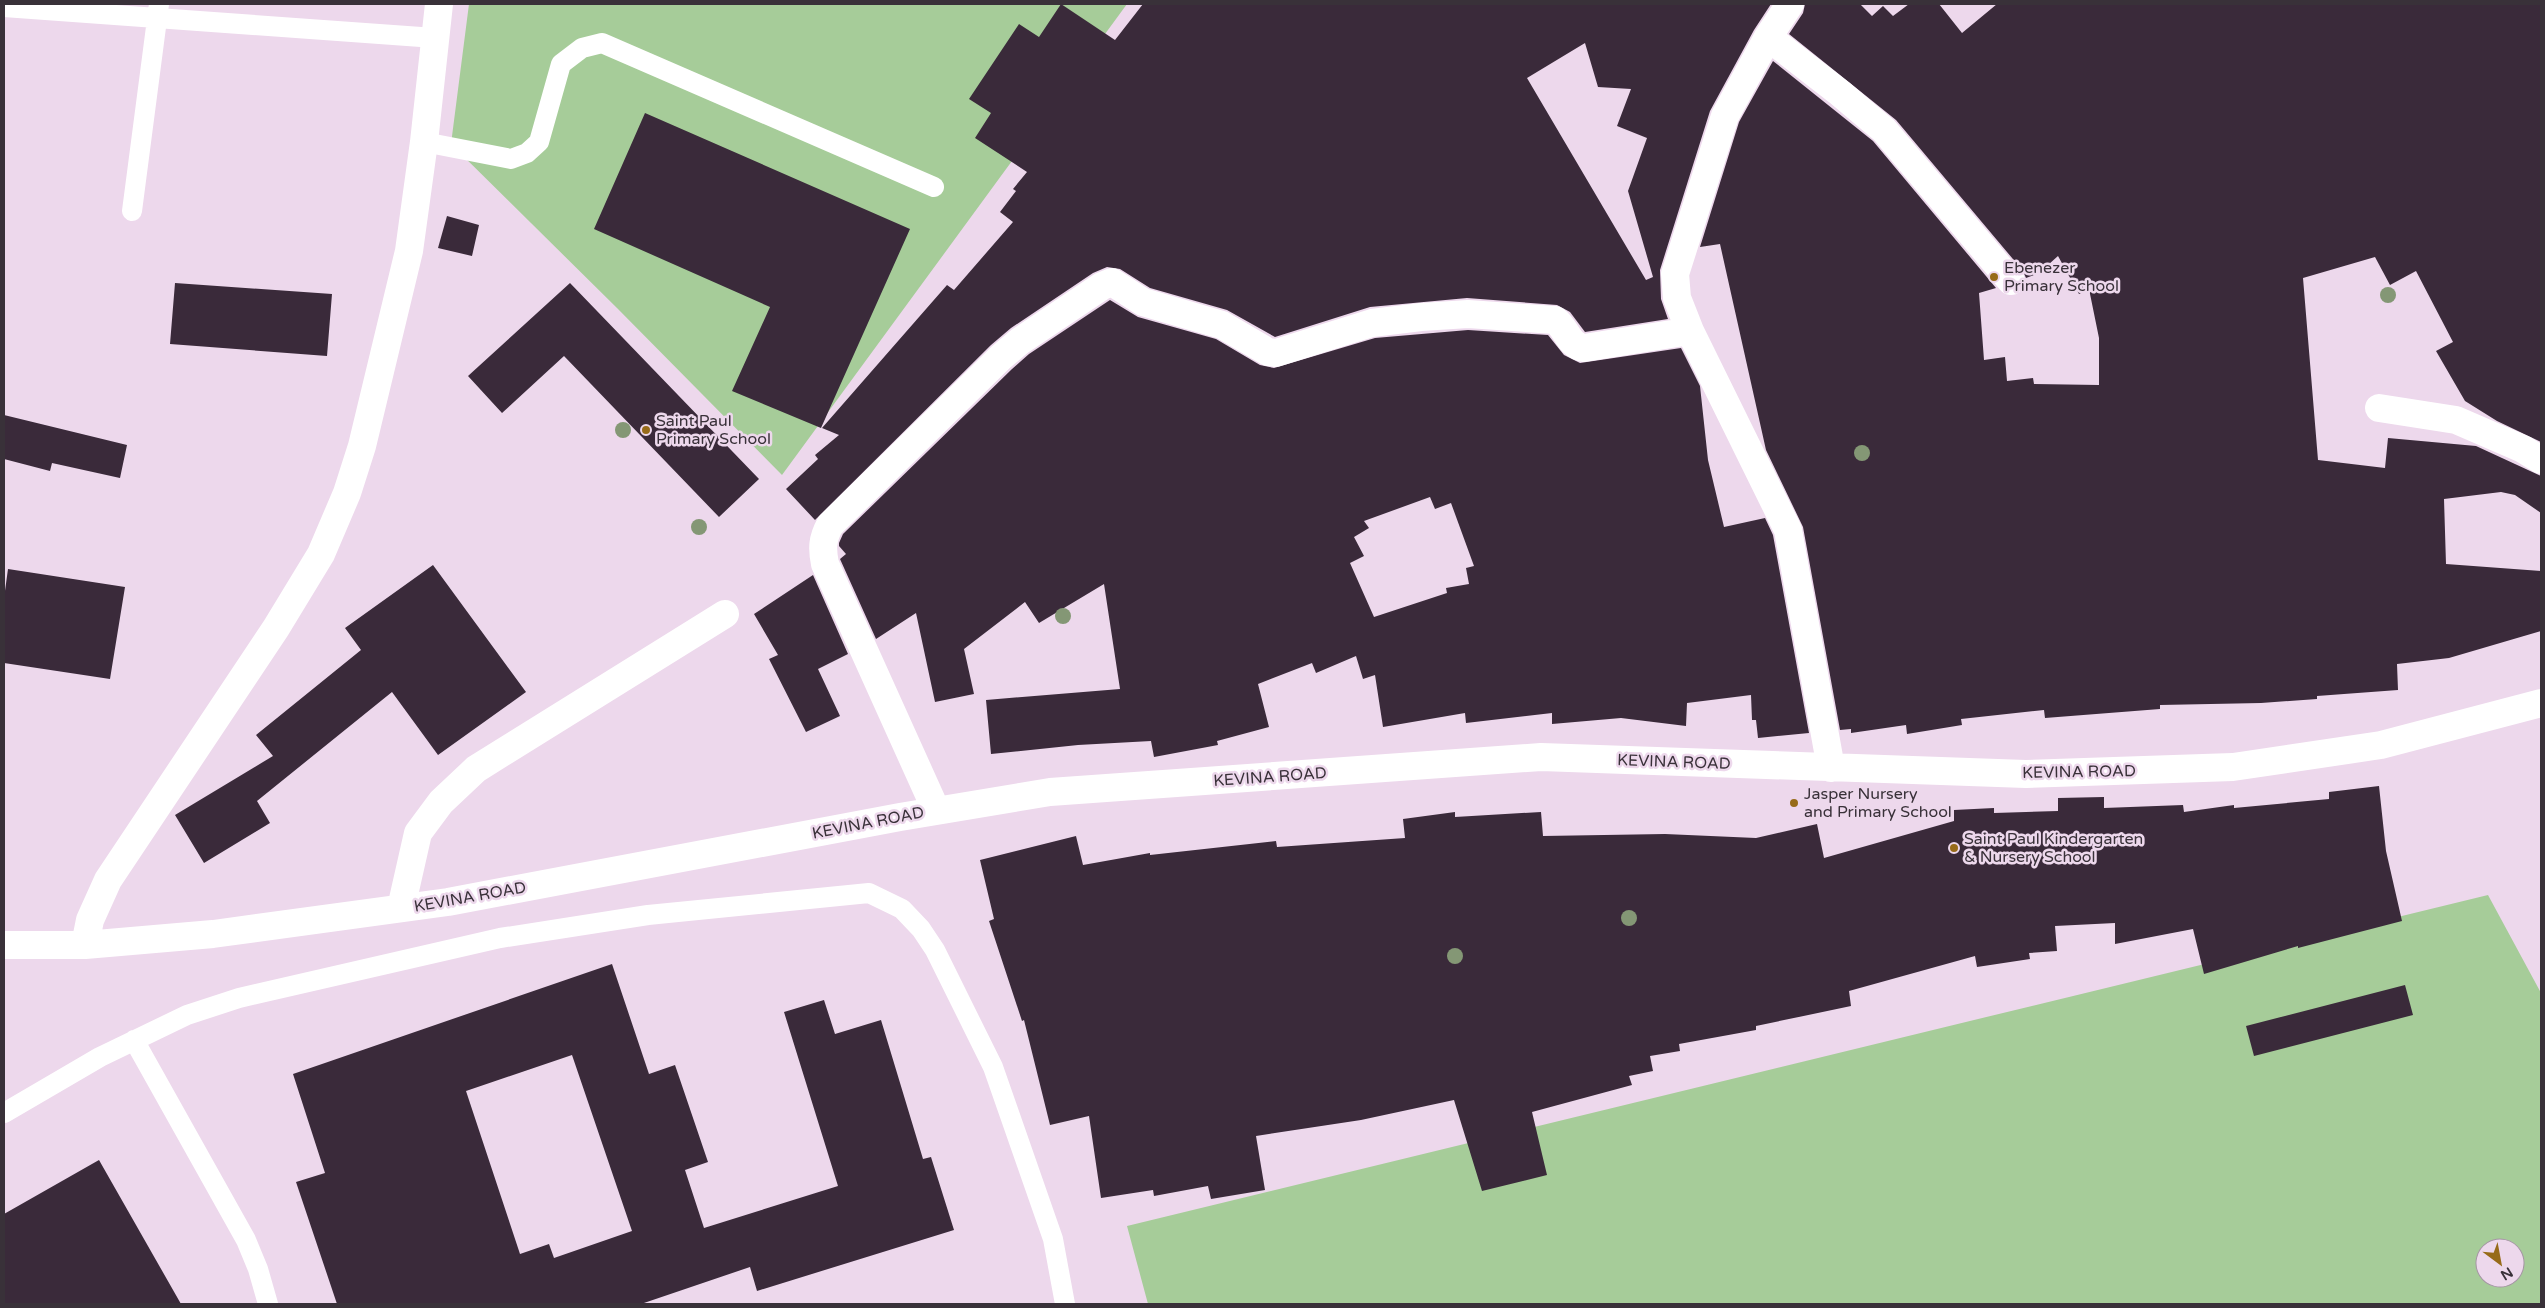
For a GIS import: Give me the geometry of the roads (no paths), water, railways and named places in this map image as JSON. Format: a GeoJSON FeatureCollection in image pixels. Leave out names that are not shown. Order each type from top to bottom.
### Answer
{"type":"FeatureCollection","features":[{"type":"Feature","properties":{"kind":"street"},"geometry":{"type":"LineString","coordinates":[[85,945],[90,920],[108,880],[281,620],[321,554],[347,493],[362,446],[409,251],[424,142],[439,4]]}},
{"type":"Feature","properties":{"kind":"street"},"geometry":{"type":"LineString","coordinates":[[1790,4],[1768,37],[1725,116],[1675,274],[1677,298],[1690,331],[1788,530],[1831,768]]}},
{"type":"Feature","properties":{"kind":"street"},"geometry":{"type":"LineString","coordinates":[[1768,37],[1884,130],[2011,281]]}},
{"type":"Feature","properties":{"kind":"street"},"geometry":{"type":"LineString","coordinates":[[936,810],[825,564],[822,548],[824,535],[830,525],[1001,358],[1020,341],[1102,286],[1112,282],[1143,302],[1222,325],[1268,352],[1276,353],[1372,324],[1458,314],[1555,320],[1562,326],[1571,342],[1584,348],[1690,331]]}},
{"type":"Feature","properties":{"kind":"street"},"geometry":{"type":"LineString","coordinates":[[2379,408],[2456,420],[2523,449],[2541,460]]}},
{"type":"Feature","properties":{"kind":"street"},"geometry":{"type":"LineString","coordinates":[[400,908],[418,833],[442,802],[476,769],[725,614]]}},
{"type":"Feature","properties":{"kind":"street","name":"KEVINA ROAD"},"geometry":{"type":"LineString","coordinates":[[4,945],[85,945],[213,934],[448,902],[936,810],[1050,792],[1541,757],[2026,774],[2233,767],[2381,745],[2541,703]]}},
{"type":"Feature","properties":{"kind":"lane"},"geometry":{"type":"LineString","coordinates":[[4,7],[159,11],[435,38]]}},
{"type":"Feature","properties":{"kind":"lane"},"geometry":{"type":"LineString","coordinates":[[132,211],[159,11]]}},
{"type":"Feature","properties":{"kind":"lane"},"geometry":{"type":"LineString","coordinates":[[424,142],[511,159],[527,153],[539,142],[561,64],[582,48],[602,43],[934,187]]}},
{"type":"Feature","properties":{"kind":"lane"},"geometry":{"type":"LineString","coordinates":[[4,1114],[100,1057],[134,1040],[187,1015],[239,998],[500,938],[648,915],[869,893],[902,909],[921,929],[935,950],[992,1067],[1053,1239],[1066,1304]]}},
{"type":"Feature","properties":{"kind":"lane"},"geometry":{"type":"LineString","coordinates":[[134,1040],[246,1240],[258,1269],[268,1304]]}},
{"type":"Feature","properties":{"kind":"place","name":"Ebenezer Primary School"},"geometry":{"type":"Point","coordinates":[1994,277]}},
{"type":"Feature","properties":{"kind":"place","name":"Saint Paul Primary School"},"geometry":{"type":"Point","coordinates":[646,430]}},
{"type":"Feature","properties":{"kind":"place","name":"Jasper Nursery and Primary School"},"geometry":{"type":"Point","coordinates":[1794,803]}},
{"type":"Feature","properties":{"kind":"place","name":"Saint Paul Kindergarten & Nursery School"},"geometry":{"type":"Point","coordinates":[1954,848]}}]}
